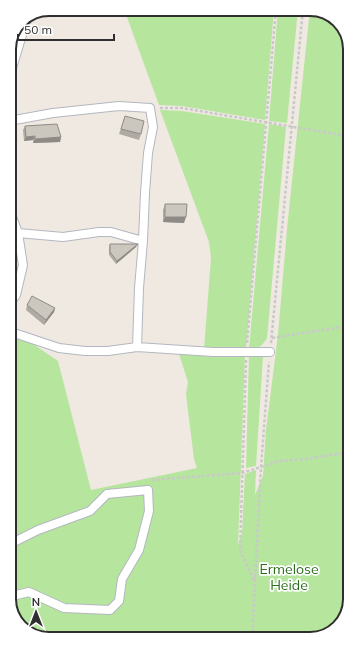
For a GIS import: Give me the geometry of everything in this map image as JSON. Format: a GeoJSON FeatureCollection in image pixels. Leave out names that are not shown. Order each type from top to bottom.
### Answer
{"type":"FeatureCollection","features":[{"type":"Feature","properties":{"kind":"lane"},"geometry":{"type":"LineString","coordinates":[[16,55],[24,28]]}},
{"type":"Feature","properties":{"kind":"lane"},"geometry":{"type":"LineString","coordinates":[[16,120],[53,113],[119,106],[150,108],[153,127],[148,153],[139,288],[138,347]]}},
{"type":"Feature","properties":{"kind":"lane"},"geometry":{"type":"LineString","coordinates":[[16,228],[23,265],[16,295]]}},
{"type":"Feature","properties":{"kind":"lane"},"geometry":{"type":"LineString","coordinates":[[18,233],[63,238],[99,232],[112,232],[143,241]]}},
{"type":"Feature","properties":{"kind":"lane"},"geometry":{"type":"LineString","coordinates":[[16,334],[59,348],[85,351],[108,351],[138,347],[213,352],[270,352]]}},
{"type":"Feature","properties":{"kind":"lane"},"geometry":{"type":"LineString","coordinates":[[16,541],[38,530],[90,511],[107,494],[148,490],[149,511],[139,550],[122,579],[119,601],[110,610],[64,608],[29,592],[16,595]]}},
{"type":"Feature","properties":{"kind":"path"},"geometry":{"type":"LineString","coordinates":[[255,581],[240,550],[242,473],[247,352],[275,16]]}},
{"type":"Feature","properties":{"kind":"path"},"geometry":{"type":"LineString","coordinates":[[252,632],[261,467],[270,352],[302,16]]}},
{"type":"Feature","properties":{"kind":"path"},"geometry":{"type":"LineString","coordinates":[[150,108],[182,108],[343,135]]}},
{"type":"Feature","properties":{"kind":"path"},"geometry":{"type":"LineString","coordinates":[[272,338],[343,327]]}},
{"type":"Feature","properties":{"kind":"path"},"geometry":{"type":"LineString","coordinates":[[148,490],[149,480],[242,473],[279,461],[343,453]]}},
{"type":"Feature","properties":{"kind":"green space"},"geometry":{"type":"Polygon","coordinates":[[[127,16],[273,16],[265,120],[182,106],[159,105],[127,16]]]}},
{"type":"Feature","properties":{"kind":"green space"},"geometry":{"type":"Polygon","coordinates":[[[277,16],[297,16],[287,123],[269,121],[277,16]]]}},
{"type":"Feature","properties":{"kind":"green space","name":"Ermelose Heide"},"geometry":{"type":"Polygon","coordinates":[[[309,16],[312,16],[323,18],[336,29],[341,36],[343,49],[343,599],[340,614],[327,628],[310,632],[47,632],[38,630],[31,626],[20,616],[16,599],[16,332],[58,361],[91,490],[197,468],[194,459],[186,394],[188,382],[179,354],[203,356],[245,355],[238,545],[242,533],[245,474],[256,470],[255,495],[263,476],[266,430],[278,335],[287,229],[309,16]]]}},
{"type":"Feature","properties":{"kind":"green space"},"geometry":{"type":"Polygon","coordinates":[[[160,110],[182,111],[265,124],[246,349],[204,349],[211,258],[209,242],[160,110]]]}},
{"type":"Feature","properties":{"kind":"green space"},"geometry":{"type":"Polygon","coordinates":[[[269,124],[286,127],[267,338],[260,346],[249,349],[269,124]]]}},
{"type":"Feature","properties":{"kind":"green space"},"geometry":{"type":"Polygon","coordinates":[[[249,355],[263,356],[256,466],[246,468],[249,355]]]}},
{"type":"Feature","properties":{"kind":"building"},"geometry":{"type":"Polygon","coordinates":[[[125,116],[144,121],[141,134],[121,129],[125,116]]]}},
{"type":"Feature","properties":{"kind":"building"},"geometry":{"type":"Polygon","coordinates":[[[57,124],[61,137],[35,139],[35,136],[26,137],[25,126],[57,124]]]}},
{"type":"Feature","properties":{"kind":"building"},"geometry":{"type":"Polygon","coordinates":[[[165,204],[187,204],[186,217],[165,217],[165,204]]]}},
{"type":"Feature","properties":{"kind":"building"},"geometry":{"type":"Polygon","coordinates":[[[110,244],[138,244],[117,261],[110,252],[110,244]]]}},
{"type":"Feature","properties":{"kind":"building"},"geometry":{"type":"Polygon","coordinates":[[[32,296],[55,308],[46,320],[27,305],[32,296]]]}}]}
